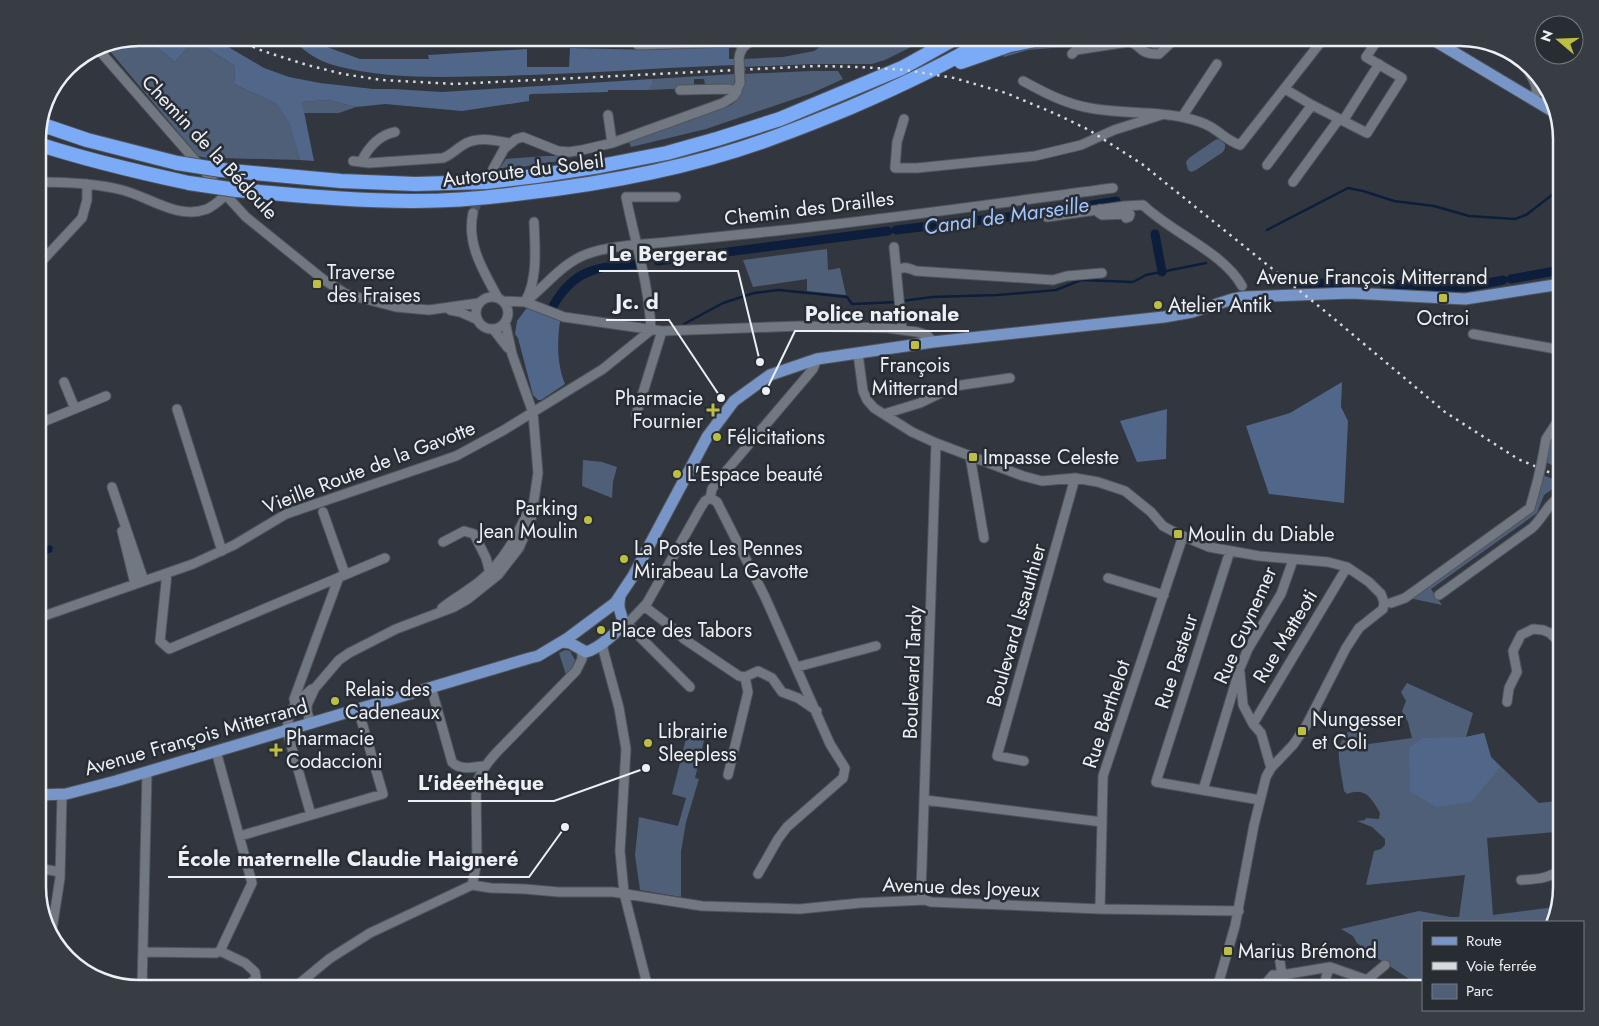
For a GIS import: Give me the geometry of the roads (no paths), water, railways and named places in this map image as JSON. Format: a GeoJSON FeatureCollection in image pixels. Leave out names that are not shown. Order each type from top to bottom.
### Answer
{"type":"FeatureCollection","features":[{"type":"Feature","properties":{"kind":"highway"},"geometry":{"type":"LineString","coordinates":[[929,53],[939,46]]}},
{"type":"Feature","properties":{"kind":"highway","name":"Autoroute du Soleil"},"geometry":{"type":"LineString","coordinates":[[47,126],[87,140],[177,163],[221,170],[323,180],[414,184],[486,182],[559,173],[667,153],[753,128],[902,68],[942,46]]}},
{"type":"Feature","properties":{"kind":"highway","name":"Autoroute du Soleil"},"geometry":{"type":"LineString","coordinates":[[46,147],[130,170],[231,192],[340,199],[415,201],[487,198],[582,186],[674,167],[763,141],[830,115],[913,79],[976,46]]}},
{"type":"Feature","properties":{"kind":"highway"},"geometry":{"type":"LineString","coordinates":[[913,79],[1007,46]]}},
{"type":"Feature","properties":{"kind":"main road"},"geometry":{"type":"LineString","coordinates":[[1443,46],[1547,108]]}},
{"type":"Feature","properties":{"kind":"main road","name":"Avenue François Mitterrand"},"geometry":{"type":"LineString","coordinates":[[46,795],[62,794],[147,772],[538,656],[576,633],[603,611],[620,618],[620,596],[634,574],[707,437],[725,412],[746,391],[770,375],[817,360],[933,342],[1164,317],[1192,312],[1244,297],[1351,293],[1465,299],[1553,285]]}},
{"type":"Feature","properties":{"kind":"main road"},"geometry":{"type":"LineString","coordinates":[[562,642],[590,651],[604,641],[620,618]]}},
{"type":"Feature","properties":{"kind":"main road"},"geometry":{"type":"LineString","coordinates":[[576,633],[574,640],[580,649]]}},
{"type":"Feature","properties":{"kind":"street"},"geometry":{"type":"LineString","coordinates":[[493,169],[509,143],[523,137],[558,150],[569,152],[612,143],[723,103],[738,87],[739,59],[741,49],[744,46]]}},
{"type":"Feature","properties":{"kind":"street"},"geometry":{"type":"LineString","coordinates":[[1072,54],[1076,50],[1102,46]]}},
{"type":"Feature","properties":{"kind":"street"},"geometry":{"type":"LineString","coordinates":[[1137,46],[1146,54],[1159,54],[1168,46]]}},
{"type":"Feature","properties":{"kind":"street"},"geometry":{"type":"LineString","coordinates":[[1023,81],[1054,98],[1073,104],[1101,110],[1149,112],[1182,117],[1210,126],[1230,142],[1240,145],[1318,46]]}},
{"type":"Feature","properties":{"kind":"street"},"geometry":{"type":"LineString","coordinates":[[1285,89],[1367,133],[1402,78],[1366,57],[1374,46]]}},
{"type":"Feature","properties":{"kind":"street","name":"Chemin de la Bédoule"},"geometry":{"type":"LineString","coordinates":[[103,54],[231,192],[246,217],[324,280],[346,294],[396,308],[442,309],[483,301]]}},
{"type":"Feature","properties":{"kind":"street"},"geometry":{"type":"LineString","coordinates":[[1182,117],[1217,64]]}},
{"type":"Feature","properties":{"kind":"street"},"geometry":{"type":"LineString","coordinates":[[1293,182],[1341,120],[1379,64]]}},
{"type":"Feature","properties":{"kind":"street"},"geometry":{"type":"LineString","coordinates":[[680,90],[729,89],[738,87]]}},
{"type":"Feature","properties":{"kind":"street"},"geometry":{"type":"LineString","coordinates":[[1534,100],[1538,90]]}},
{"type":"Feature","properties":{"kind":"street"},"geometry":{"type":"LineString","coordinates":[[1267,165],[1312,105]]}},
{"type":"Feature","properties":{"kind":"street"},"geometry":{"type":"LineString","coordinates":[[608,115],[612,143]]}},
{"type":"Feature","properties":{"kind":"street"},"geometry":{"type":"LineString","coordinates":[[904,119],[897,142],[895,168],[917,168],[1035,156],[1081,145],[1114,130],[1161,115]]}},
{"type":"Feature","properties":{"kind":"street"},"geometry":{"type":"LineString","coordinates":[[395,132],[379,138],[357,162],[369,164],[443,158],[452,155],[460,146],[469,141],[492,139],[509,143]]}},
{"type":"Feature","properties":{"kind":"street"},"geometry":{"type":"LineString","coordinates":[[46,182],[87,184],[123,190],[177,211],[193,212],[208,208],[231,192]]}},
{"type":"Feature","properties":{"kind":"street"},"geometry":{"type":"LineString","coordinates":[[46,255],[82,218],[87,200],[87,184]]}},
{"type":"Feature","properties":{"kind":"street","name":"Chemin des Drailles"},"geometry":{"type":"LineString","coordinates":[[522,302],[540,291],[556,273],[576,259],[593,252],[636,245],[777,231],[1113,188]]}},
{"type":"Feature","properties":{"kind":"street"},"geometry":{"type":"LineString","coordinates":[[651,330],[650,310],[641,258],[636,245],[626,198],[676,197]]}},
{"type":"Feature","properties":{"kind":"street"},"geometry":{"type":"LineString","coordinates":[[1047,217],[1143,205],[1161,221],[1220,261],[1238,279],[1242,286]]}},
{"type":"Feature","properties":{"kind":"street"},"geometry":{"type":"LineString","coordinates":[[1100,209],[1099,213],[1102,215],[1130,214],[1126,218]]}},
{"type":"Feature","properties":{"kind":"street"},"geometry":{"type":"LineString","coordinates":[[311,815],[287,731],[287,719],[295,703],[315,688],[339,660],[349,653],[396,629],[454,607],[479,591],[498,575],[519,548],[531,520],[538,472],[533,413],[512,354],[507,307],[500,300],[486,278],[473,241],[470,225],[473,213]]}},
{"type":"Feature","properties":{"kind":"street"},"geometry":{"type":"LineString","coordinates":[[486,278],[483,301],[477,308],[478,320],[481,325],[493,329],[500,327],[522,302],[532,285],[535,243],[534,222]]}},
{"type":"Feature","properties":{"kind":"street"},"geometry":{"type":"LineString","coordinates":[[894,247],[902,330]]}},
{"type":"Feature","properties":{"kind":"street"},"geometry":{"type":"LineString","coordinates":[[897,270],[907,267],[916,271],[1053,280],[1067,276],[1102,273]]}},
{"type":"Feature","properties":{"kind":"street"},"geometry":{"type":"LineString","coordinates":[[483,301],[522,302],[564,317],[651,330],[800,326],[902,330],[918,332],[927,336],[933,342]]}},
{"type":"Feature","properties":{"kind":"street","name":"Chemin de la Bédoule"},"geometry":{"type":"LineString","coordinates":[[442,309],[460,312],[478,320]]}},
{"type":"Feature","properties":{"kind":"street"},"geometry":{"type":"LineString","coordinates":[[493,329],[512,354]]}},
{"type":"Feature","properties":{"kind":"street","name":"Vieille Route de la Gavotte"},"geometry":{"type":"LineString","coordinates":[[46,615],[165,574],[222,551],[286,514],[456,456],[533,413],[603,369],[651,330]]}},
{"type":"Feature","properties":{"kind":"street"},"geometry":{"type":"LineString","coordinates":[[636,415],[662,331]]}},
{"type":"Feature","properties":{"kind":"street"},"geometry":{"type":"LineString","coordinates":[[1473,334],[1553,348]]}},
{"type":"Feature","properties":{"kind":"street"},"geometry":{"type":"LineString","coordinates":[[858,354],[863,391],[867,400],[874,408],[912,432],[936,443],[1023,476],[1042,481],[1075,478],[1098,482],[1125,491],[1151,512],[1163,526],[1209,547],[1293,560],[1328,562],[1347,567],[1377,589],[1384,602],[1382,609],[1359,628],[1346,648],[1306,726],[1293,745],[1271,768],[1266,777],[1239,911],[1219,980]]}},
{"type":"Feature","properties":{"kind":"street"},"geometry":{"type":"LineString","coordinates":[[710,498],[716,483],[813,369],[817,360]]}},
{"type":"Feature","properties":{"kind":"street"},"geometry":{"type":"LineString","coordinates":[[884,414],[920,402],[955,386],[1010,378]]}},
{"type":"Feature","properties":{"kind":"street"},"geometry":{"type":"LineString","coordinates":[[64,382],[75,408]]}},
{"type":"Feature","properties":{"kind":"street"},"geometry":{"type":"LineString","coordinates":[[46,421],[106,396]]}},
{"type":"Feature","properties":{"kind":"street"},"geometry":{"type":"LineString","coordinates":[[177,409],[222,551]]}},
{"type":"Feature","properties":{"kind":"street"},"geometry":{"type":"LineString","coordinates":[[1391,603],[1405,598],[1530,508],[1546,438],[1553,428]]}},
{"type":"Feature","properties":{"kind":"street","name":"Boulevard Tardy"},"geometry":{"type":"LineString","coordinates":[[925,900],[921,892],[936,443]]}},
{"type":"Feature","properties":{"kind":"street"},"geometry":{"type":"LineString","coordinates":[[970,456],[984,538]]}},
{"type":"Feature","properties":{"kind":"street","name":"Boulevard Issauthier"},"geometry":{"type":"LineString","coordinates":[[1024,761],[997,756],[1075,478]]}},
{"type":"Feature","properties":{"kind":"street"},"geometry":{"type":"LineString","coordinates":[[112,487],[139,583]]}},
{"type":"Feature","properties":{"kind":"street"},"geometry":{"type":"LineString","coordinates":[[436,613],[490,573],[499,564],[512,544],[535,496]]}},
{"type":"Feature","properties":{"kind":"street"},"geometry":{"type":"LineString","coordinates":[[109,497],[139,583]]}},
{"type":"Feature","properties":{"kind":"street"},"geometry":{"type":"LineString","coordinates":[[620,618],[635,616],[644,606],[704,501],[710,498],[716,500],[798,667],[830,744],[845,768],[845,774],[788,827],[778,839],[758,874]]}},
{"type":"Feature","properties":{"kind":"street"},"geometry":{"type":"LineString","coordinates":[[1439,595],[1532,528],[1553,502]]}},
{"type":"Feature","properties":{"kind":"street"},"geometry":{"type":"LineString","coordinates":[[295,703],[294,699],[342,576],[323,512]]}},
{"type":"Feature","properties":{"kind":"street"},"geometry":{"type":"LineString","coordinates":[[443,542],[464,531],[474,534],[486,558],[490,573]]}},
{"type":"Feature","properties":{"kind":"street","name":"Rue Berthelot"},"geometry":{"type":"LineString","coordinates":[[1100,909],[1103,776],[1183,536]]}},
{"type":"Feature","properties":{"kind":"street","name":"Rue Pasteur"},"geometry":{"type":"LineString","coordinates":[[1203,790],[1156,782],[1230,550]]}},
{"type":"Feature","properties":{"kind":"street"},"geometry":{"type":"LineString","coordinates":[[165,574],[160,641],[169,650],[385,558]]}},
{"type":"Feature","properties":{"kind":"street"},"geometry":{"type":"LineString","coordinates":[[486,558],[499,564]]}},
{"type":"Feature","properties":{"kind":"street","name":"Rue Guynemer"},"geometry":{"type":"LineString","coordinates":[[1203,790],[1240,668],[1248,649],[1281,594],[1293,560]]}},
{"type":"Feature","properties":{"kind":"street"},"geometry":{"type":"LineString","coordinates":[[479,591],[498,570],[499,564]]}},
{"type":"Feature","properties":{"kind":"street","name":"Rue Matteoti"},"geometry":{"type":"LineString","coordinates":[[1253,724],[1347,567]]}},
{"type":"Feature","properties":{"kind":"street"},"geometry":{"type":"LineString","coordinates":[[157,626],[165,574]]}},
{"type":"Feature","properties":{"kind":"street"},"geometry":{"type":"LineString","coordinates":[[1108,578],[1164,595]]}},
{"type":"Feature","properties":{"kind":"street"},"geometry":{"type":"LineString","coordinates":[[644,606],[684,638],[739,676],[746,678],[758,672],[772,678],[782,692],[798,698],[817,711]]}},
{"type":"Feature","properties":{"kind":"street"},"geometry":{"type":"LineString","coordinates":[[620,618],[635,616]]}},
{"type":"Feature","properties":{"kind":"street"},"geometry":{"type":"LineString","coordinates":[[620,618],[690,686]]}},
{"type":"Feature","properties":{"kind":"street"},"geometry":{"type":"LineString","coordinates":[[1507,702],[1509,688],[1517,672],[1513,651],[1521,636],[1533,629],[1542,630],[1553,636]]}},
{"type":"Feature","properties":{"kind":"street"},"geometry":{"type":"LineString","coordinates":[[604,641],[603,649],[619,708],[626,749],[620,851],[624,893],[646,980]]}},
{"type":"Feature","properties":{"kind":"street"},"geometry":{"type":"LineString","coordinates":[[798,667],[876,646]]}},
{"type":"Feature","properties":{"kind":"street"},"geometry":{"type":"LineString","coordinates":[[304,980],[329,959],[370,933],[472,884],[478,862],[476,785],[484,766],[576,671],[582,658],[580,649]]}},
{"type":"Feature","properties":{"kind":"street"},"geometry":{"type":"LineString","coordinates":[[1240,668],[1243,704],[1253,724],[1261,733],[1271,768]]}},
{"type":"Feature","properties":{"kind":"street"},"geometry":{"type":"LineString","coordinates":[[728,775],[748,692],[746,678]]}},
{"type":"Feature","properties":{"kind":"street"},"geometry":{"type":"LineString","coordinates":[[431,687],[452,762],[462,768],[484,766]]}},
{"type":"Feature","properties":{"kind":"street"},"geometry":{"type":"LineString","coordinates":[[311,724],[307,705],[315,688]]}},
{"type":"Feature","properties":{"kind":"street"},"geometry":{"type":"LineString","coordinates":[[295,703],[307,705]]}},
{"type":"Feature","properties":{"kind":"street"},"geometry":{"type":"LineString","coordinates":[[240,836],[383,794],[358,709]]}},
{"type":"Feature","properties":{"kind":"street"},"geometry":{"type":"LineString","coordinates":[[142,952],[216,953],[220,951],[252,883],[216,751]]}},
{"type":"Feature","properties":{"kind":"street"},"geometry":{"type":"LineString","coordinates":[[142,980],[147,772]]}},
{"type":"Feature","properties":{"kind":"street"},"geometry":{"type":"LineString","coordinates":[[1203,790],[1260,800]]}},
{"type":"Feature","properties":{"kind":"street"},"geometry":{"type":"LineString","coordinates":[[53,922],[60,872],[62,794]]}},
{"type":"Feature","properties":{"kind":"street"},"geometry":{"type":"LineString","coordinates":[[925,800],[1102,822]]}},
{"type":"Feature","properties":{"kind":"street"},"geometry":{"type":"LineString","coordinates":[[46,869],[60,872]]}},
{"type":"Feature","properties":{"kind":"street"},"geometry":{"type":"LineString","coordinates":[[1521,880],[1553,875]]}},
{"type":"Feature","properties":{"kind":"street","name":"Avenue des Joyeux"},"geometry":{"type":"LineString","coordinates":[[472,884],[491,888],[524,888],[558,892],[624,893],[702,906],[800,909],[860,903],[925,900],[931,902],[1100,909],[1239,911]]}},
{"type":"Feature","properties":{"kind":"street"},"geometry":{"type":"LineString","coordinates":[[1278,949],[1282,975]]}},
{"type":"Feature","properties":{"kind":"street"},"geometry":{"type":"LineString","coordinates":[[220,951],[245,963],[255,972],[256,978],[254,980]]}},
{"type":"Feature","properties":{"kind":"street"},"geometry":{"type":"LineString","coordinates":[[1370,980],[1385,965]]}},
{"type":"Feature","properties":{"kind":"street"},"geometry":{"type":"LineString","coordinates":[[1326,980],[1330,967]]}},
{"type":"Feature","properties":{"kind":"street"},"geometry":{"type":"LineString","coordinates":[[1268,980],[1272,975],[1330,967],[1358,980]]}},
{"type":"Feature","properties":{"kind":"waterway"},"geometry":{"type":"LineString","coordinates":[[1267,230],[1348,188],[1394,201],[1434,206],[1469,216],[1515,219],[1526,215],[1553,194]]}},
{"type":"Feature","properties":{"kind":"waterway","name":"Canal de Marseille"},"geometry":{"type":"LineString","coordinates":[[896,230],[1051,212],[1116,201]]}},
{"type":"Feature","properties":{"kind":"waterway","name":"Canal de Marseille"},"geometry":{"type":"LineString","coordinates":[[658,261],[888,231]]}},
{"type":"Feature","properties":{"kind":"waterway"},"geometry":{"type":"LineString","coordinates":[[1155,234],[1162,272]]}},
{"type":"Feature","properties":{"kind":"waterway"},"geometry":{"type":"LineString","coordinates":[[902,301],[932,297],[997,295],[1056,290],[1081,280],[1133,282],[1146,275],[1206,263]]}},
{"type":"Feature","properties":{"kind":"waterway","name":"Canal de Marseille"},"geometry":{"type":"LineString","coordinates":[[553,306],[569,284],[578,277],[598,269],[636,264]]}},
{"type":"Feature","properties":{"kind":"waterway"},"geometry":{"type":"LineString","coordinates":[[1511,279],[1553,271]]}},
{"type":"Feature","properties":{"kind":"waterway"},"geometry":{"type":"LineString","coordinates":[[1384,284],[1467,287],[1503,280]]}},
{"type":"Feature","properties":{"kind":"waterway"},"geometry":{"type":"LineString","coordinates":[[1294,283],[1351,283]]}},
{"type":"Feature","properties":{"kind":"waterway"},"geometry":{"type":"LineString","coordinates":[[684,324],[723,303],[754,293],[779,290],[847,297],[852,304],[897,302]]}},
{"type":"Feature","properties":{"kind":"tunnel"},"geometry":{"type":"LineString","coordinates":[[473,213],[493,169]]}},
{"type":"Feature","properties":{"kind":"railway"},"geometry":{"type":"LineString","coordinates":[[251,46],[307,65],[343,74],[382,80],[455,84],[817,66],[906,70],[954,78],[1006,93],[1089,130],[1142,164],[1326,312],[1445,412],[1518,459],[1553,474]]}},
{"type":"Feature","properties":{"kind":"place","name":"Traverse des Fraises"},"geometry":{"type":"Point","coordinates":[317,284]}},
{"type":"Feature","properties":{"kind":"place","name":"Octroi"},"geometry":{"type":"Point","coordinates":[1443,298]}},
{"type":"Feature","properties":{"kind":"place","name":"Atelier Antik"},"geometry":{"type":"Point","coordinates":[1158,305]}},
{"type":"Feature","properties":{"kind":"place","name":"François Mitterrand"},"geometry":{"type":"Point","coordinates":[915,345]}},
{"type":"Feature","properties":{"kind":"place","name":"Le Bergerac"},"geometry":{"type":"Point","coordinates":[760,362]}},
{"type":"Feature","properties":{"kind":"place","name":"Police nationale"},"geometry":{"type":"Point","coordinates":[766,391]}},
{"type":"Feature","properties":{"kind":"place","name":"Jc. d"},"geometry":{"type":"Point","coordinates":[721,398]}},
{"type":"Feature","properties":{"kind":"place","name":"Pharmacie Fournier"},"geometry":{"type":"Point","coordinates":[713,410]}},
{"type":"Feature","properties":{"kind":"place","name":"Félicitations"},"geometry":{"type":"Point","coordinates":[717,437]}},
{"type":"Feature","properties":{"kind":"place","name":"Impasse Celeste"},"geometry":{"type":"Point","coordinates":[973,457]}},
{"type":"Feature","properties":{"kind":"place","name":"L'Espace beauté"},"geometry":{"type":"Point","coordinates":[677,474]}},
{"type":"Feature","properties":{"kind":"place","name":"Parking Jean Moulin"},"geometry":{"type":"Point","coordinates":[588,520]}},
{"type":"Feature","properties":{"kind":"place","name":"Moulin du Diable"},"geometry":{"type":"Point","coordinates":[1178,534]}},
{"type":"Feature","properties":{"kind":"place","name":"La Poste Les Pennes Mirabeau La Gavotte"},"geometry":{"type":"Point","coordinates":[624,559]}},
{"type":"Feature","properties":{"kind":"place","name":"Place des Tabors"},"geometry":{"type":"Point","coordinates":[601,630]}},
{"type":"Feature","properties":{"kind":"place","name":"Relais des Cadeneaux"},"geometry":{"type":"Point","coordinates":[335,701]}},
{"type":"Feature","properties":{"kind":"place","name":"Nungesser et Coli"},"geometry":{"type":"Point","coordinates":[1302,731]}},
{"type":"Feature","properties":{"kind":"place","name":"Librairie Sleepless"},"geometry":{"type":"Point","coordinates":[648,743]}},
{"type":"Feature","properties":{"kind":"place","name":"Pharmacie Codaccioni"},"geometry":{"type":"Point","coordinates":[276,750]}},
{"type":"Feature","properties":{"kind":"place","name":"L'idéethèque"},"geometry":{"type":"Point","coordinates":[646,768]}},
{"type":"Feature","properties":{"kind":"place","name":"École maternelle Claudie Haigneré"},"geometry":{"type":"Point","coordinates":[565,827]}},
{"type":"Feature","properties":{"kind":"place","name":"Marius Brémond"},"geometry":{"type":"Point","coordinates":[1228,951]}}]}
